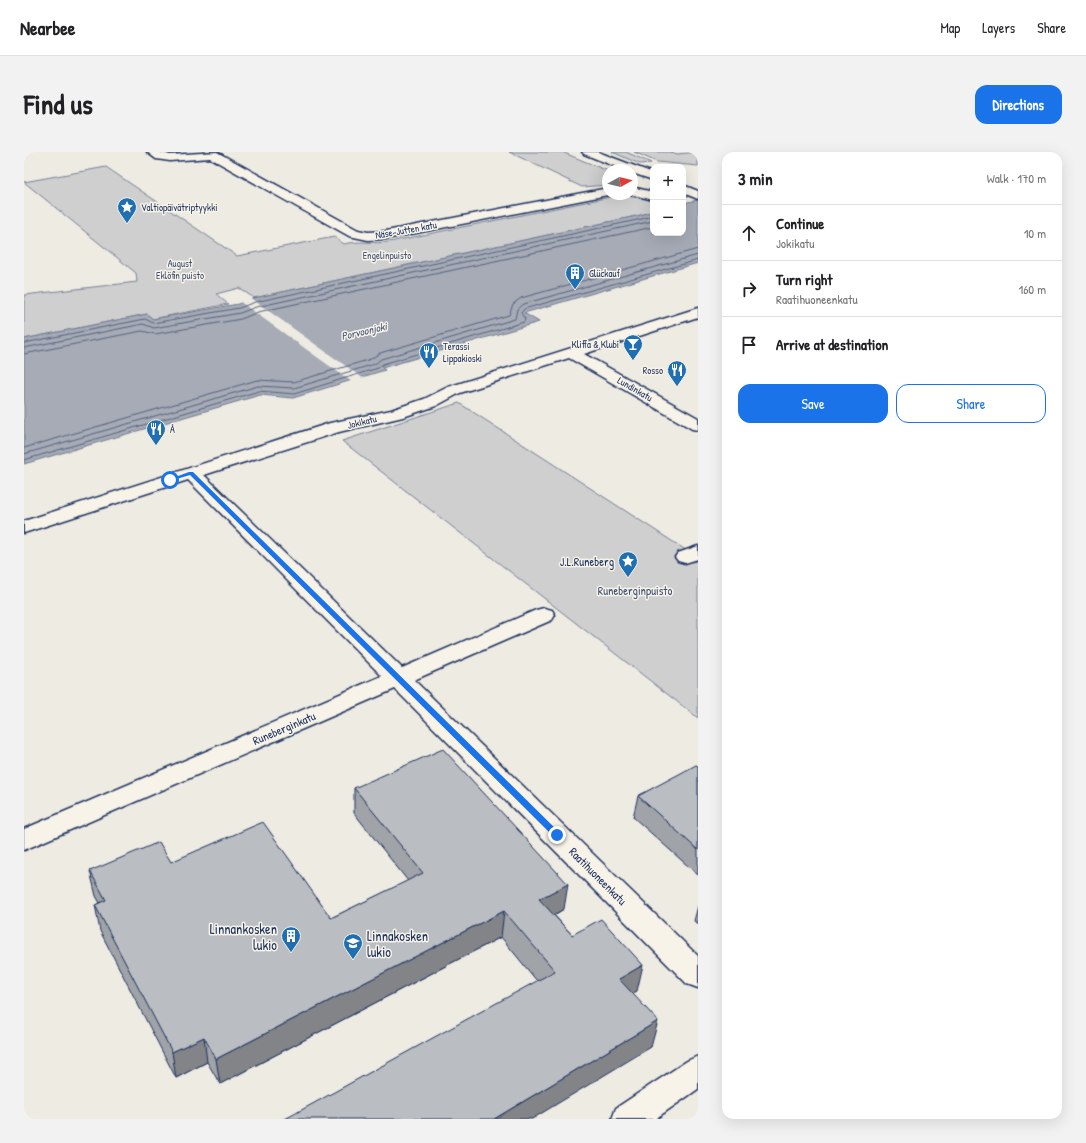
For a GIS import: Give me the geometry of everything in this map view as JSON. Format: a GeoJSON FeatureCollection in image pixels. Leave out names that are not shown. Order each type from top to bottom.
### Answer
{"type":"FeatureCollection","features":[{"type":"Feature","properties":{"kind":"street","name":"Näse-Jutten katu"},"geometry":{"type":"LineString","coordinates":[[153,152],[160,156],[170,158],[210,152],[354,234],[368,236],[386,235],[602,193]]}},
{"type":"Feature","properties":{"kind":"street"},"geometry":{"type":"LineString","coordinates":[[588,152],[650,176]]}},
{"type":"Feature","properties":{"kind":"street"},"geometry":{"type":"LineString","coordinates":[[686,190],[698,195]]}},
{"type":"Feature","properties":{"kind":"street"},"geometry":{"type":"LineString","coordinates":[[638,192],[650,195]]}},
{"type":"Feature","properties":{"kind":"street","name":"Jokikatu"},"geometry":{"type":"LineString","coordinates":[[24,527],[336,427],[356,425],[401,411],[444,397],[454,390],[698,312]]}},
{"type":"Feature","properties":{"kind":"street","name":"Lundinkatu"},"geometry":{"type":"LineString","coordinates":[[571,353],[698,425]]}},
{"type":"Feature","properties":{"kind":"street","name":"Raatihuoneenkatu"},"geometry":{"type":"LineString","coordinates":[[191,473],[698,975]]}},
{"type":"Feature","properties":{"kind":"street","name":"Runeberginkatu"},"geometry":{"type":"LineString","coordinates":[[24,840],[544,615]]}},
{"type":"Feature","properties":{"kind":"street"},"geometry":{"type":"LineString","coordinates":[[628,1119],[698,1071]]}},
{"type":"Feature","properties":{"kind":"green space"},"geometry":{"type":"Polygon","coordinates":[[[509,152],[562,152],[602,169],[602,185],[582,187],[509,152]]]}},
{"type":"Feature","properties":{"kind":"green space"},"geometry":{"type":"Polygon","coordinates":[[[612,152],[626,152],[651,163],[640,164],[612,152]]]}},
{"type":"Feature","properties":{"kind":"green space"},"geometry":{"type":"Polygon","coordinates":[[[634,152],[671,152],[677,154],[698,152],[698,166],[657,162],[634,152]]]}},
{"type":"Feature","properties":{"kind":"green space","name":"August Eklöfin puisto"},"geometry":{"type":"Polygon","coordinates":[[[106,167],[237,256],[334,237],[344,244],[355,242],[389,242],[602,199],[602,200],[638,200],[638,196],[650,198],[650,212],[254,298],[239,288],[216,294],[228,304],[152,319],[147,314],[24,339],[24,295],[137,282],[136,273],[24,182],[106,167]]]}},
{"type":"Feature","properties":{"kind":"green space","name":"Runeberginpuisto"},"geometry":{"type":"Polygon","coordinates":[[[459,403],[698,558],[698,718],[342,441],[459,403]]]}},
{"type":"Feature","properties":{"kind":"water","name":"Porvoonjoki"},"geometry":{"type":"Polygon","coordinates":[[[698,200],[698,263],[524,313],[539,322],[382,368],[385,370],[293,398],[260,395],[24,464],[24,339],[147,314],[153,319],[238,304],[254,298],[650,212],[650,236],[686,236],[686,202],[698,200]]]}},
{"type":"Feature","properties":{"kind":"pier"},"geometry":{"type":"Polygon","coordinates":[[[249,297],[364,379],[352,382],[239,301],[249,297]]]}},
{"type":"Feature","properties":{"kind":"building","name":"Linnakosken lukio"},"geometry":{"type":"Polygon","coordinates":[[[443,749],[568,884],[539,899],[572,935],[601,919],[643,965],[619,979],[658,1021],[494,1119],[285,1119],[555,971],[504,911],[216,1059],[204,1037],[172,1052],[95,905],[106,900],[90,871],[159,842],[171,862],[263,822],[331,918],[423,873],[354,788],[443,749]]]}},
{"type":"Feature","properties":{"kind":"building"},"geometry":{"type":"Polygon","coordinates":[[[696,765],[698,766],[698,850],[638,796],[696,765]]]}},
{"type":"Feature","properties":{"kind":"place","name":"Valtiopäivätriptyykki"},"geometry":{"type":"Point","coordinates":[127,224]}},
{"type":"Feature","properties":{"kind":"place","name":"Glückauf"},"geometry":{"type":"Point","coordinates":[575,290]}},
{"type":"Feature","properties":{"kind":"place","name":"Kliffa & Klubi"},"geometry":{"type":"Point","coordinates":[633,361]}},
{"type":"Feature","properties":{"kind":"place","name":"Terassi Lippakioski"},"geometry":{"type":"Point","coordinates":[429,369]}},
{"type":"Feature","properties":{"kind":"place","name":"Rosso"},"geometry":{"type":"Point","coordinates":[677,387]}},
{"type":"Feature","properties":{"kind":"place","name":"Å"},"geometry":{"type":"Point","coordinates":[156,446]}},
{"type":"Feature","properties":{"kind":"place","name":"J.L.Runeberg"},"geometry":{"type":"Point","coordinates":[628,578]}},
{"type":"Feature","properties":{"kind":"place","name":"Linnankosken lukio"},"geometry":{"type":"Point","coordinates":[291,953]}},
{"type":"Feature","properties":{"kind":"place","name":"Linnakosken lukio"},"geometry":{"type":"Point","coordinates":[353,960]}},
{"type":"Feature","properties":{"kind":"route"},"geometry":{"type":"LineString","coordinates":[[170,480],[191,473],[557,835]]}},
{"type":"Feature","properties":{"kind":"park label","name":"Engelinpuisto"},"geometry":{"type":"Point","coordinates":[387,255]}}]}
